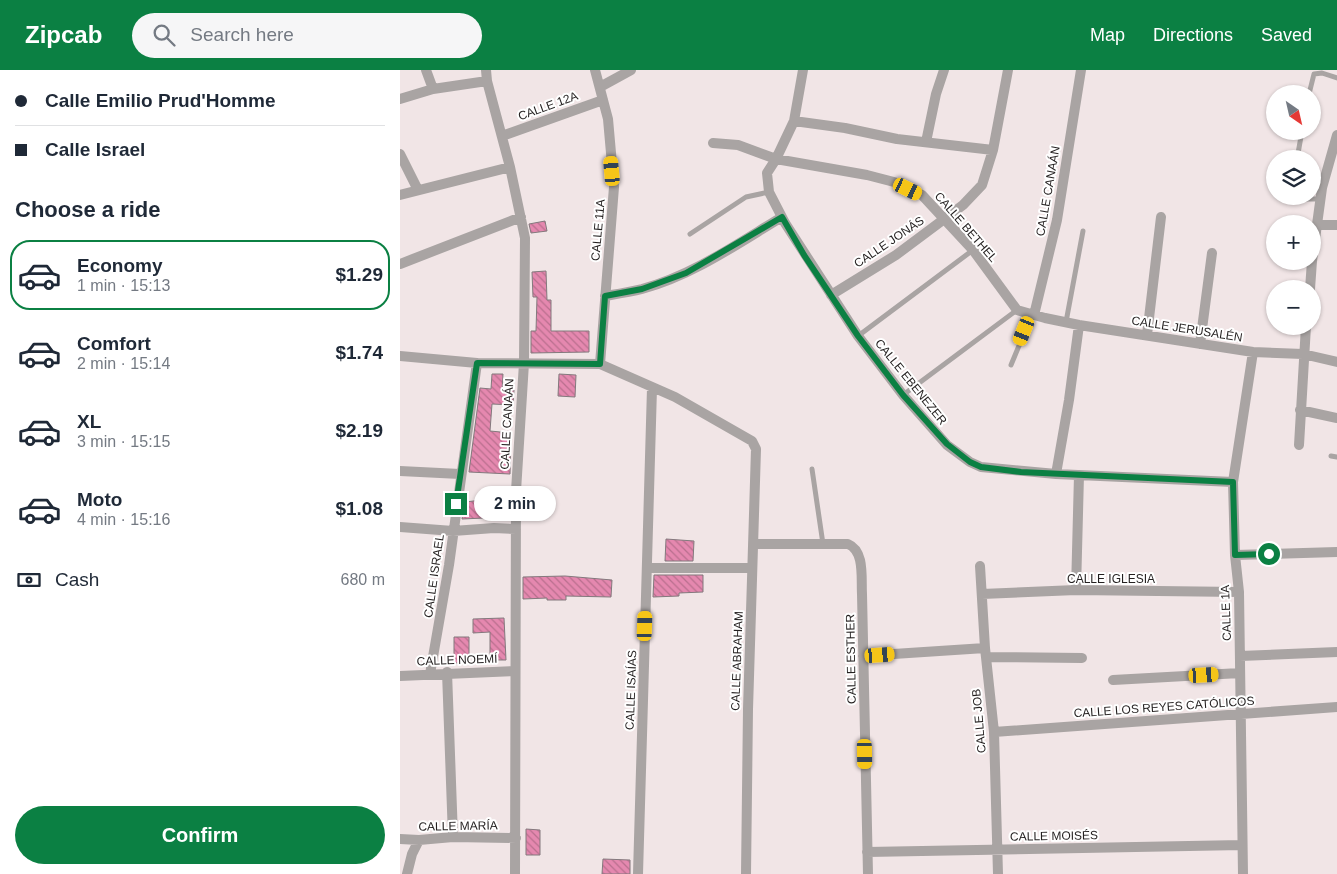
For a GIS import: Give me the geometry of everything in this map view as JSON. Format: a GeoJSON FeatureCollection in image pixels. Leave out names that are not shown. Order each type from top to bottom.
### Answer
{"type":"FeatureCollection","features":[{"type":"Feature","properties":{"kind":"street"},"geometry":{"type":"LineString","coordinates":[[426,70],[433,89]]}},
{"type":"Feature","properties":{"kind":"street","name":"CALLE CANAÁN"},"geometry":{"type":"LineString","coordinates":[[486,70],[487,82],[510,167],[525,238],[524,363],[516,490],[515,874]]}},
{"type":"Feature","properties":{"kind":"street","name":"CALLE 11A"},"geometry":{"type":"LineString","coordinates":[[595,70],[608,118],[614,187],[600,364]]}},
{"type":"Feature","properties":{"kind":"street"},"geometry":{"type":"LineString","coordinates":[[600,87],[631,70]]}},
{"type":"Feature","properties":{"kind":"street"},"geometry":{"type":"LineString","coordinates":[[769,192],[767,173],[776,160],[794,121],[803,70]]}},
{"type":"Feature","properties":{"kind":"street"},"geometry":{"type":"LineString","coordinates":[[926,142],[936,94],[944,70]]}},
{"type":"Feature","properties":{"kind":"street","name":"CALLE JONÁS"},"geometry":{"type":"LineString","coordinates":[[830,295],[896,255],[963,205],[982,185],[993,150],[1008,70]]}},
{"type":"Feature","properties":{"kind":"street","name":"CALLE CANAÁN"},"geometry":{"type":"LineString","coordinates":[[1034,315],[1057,220],[1082,70]]}},
{"type":"Feature","properties":{"kind":"street"},"geometry":{"type":"LineString","coordinates":[[400,99],[433,89],[487,82]]}},
{"type":"Feature","properties":{"kind":"street","name":"CALLE 12A"},"geometry":{"type":"LineString","coordinates":[[502,136],[603,100]]}},
{"type":"Feature","properties":{"kind":"street"},"geometry":{"type":"LineString","coordinates":[[794,121],[845,128],[897,139],[993,150]]}},
{"type":"Feature","properties":{"kind":"street"},"geometry":{"type":"LineString","coordinates":[[1321,194],[1337,135]]}},
{"type":"Feature","properties":{"kind":"street","name":"CALLE BETHEL"},"geometry":{"type":"LineString","coordinates":[[713,143],[738,146],[776,160],[867,175],[894,182],[922,196],[945,218],[973,250],[1017,310]]}},
{"type":"Feature","properties":{"kind":"street"},"geometry":{"type":"LineString","coordinates":[[400,154],[418,190]]}},
{"type":"Feature","properties":{"kind":"street"},"geometry":{"type":"LineString","coordinates":[[400,195],[510,167]]}},
{"type":"Feature","properties":{"kind":"street","name":"CALLE EBENEZER"},"geometry":{"type":"LineString","coordinates":[[769,192],[782,217],[830,295],[858,336],[903,395],[947,444],[970,462],[981,467],[1056,474],[1233,482]]}},
{"type":"Feature","properties":{"kind":"street"},"geometry":{"type":"LineString","coordinates":[[400,264],[521,217]]}},
{"type":"Feature","properties":{"kind":"street"},"geometry":{"type":"LineString","coordinates":[[605,296],[642,289],[686,273],[782,217]]}},
{"type":"Feature","properties":{"kind":"street"},"geometry":{"type":"LineString","coordinates":[[1147,335],[1161,217]]}},
{"type":"Feature","properties":{"kind":"street"},"geometry":{"type":"LineString","coordinates":[[1321,225],[1337,225]]}},
{"type":"Feature","properties":{"kind":"street"},"geometry":{"type":"LineString","coordinates":[[1200,344],[1212,253]]}},
{"type":"Feature","properties":{"kind":"street"},"geometry":{"type":"LineString","coordinates":[[1017,310],[1034,315]]}},
{"type":"Feature","properties":{"kind":"street","name":"CALLE JERUSALÉN"},"geometry":{"type":"LineString","coordinates":[[1034,315],[1079,325],[1200,344],[1253,352],[1303,354],[1337,362]]}},
{"type":"Feature","properties":{"kind":"street"},"geometry":{"type":"LineString","coordinates":[[1056,474],[1069,400],[1079,325]]}},
{"type":"Feature","properties":{"kind":"street"},"geometry":{"type":"LineString","coordinates":[[1299,445],[1305,335]]}},
{"type":"Feature","properties":{"kind":"street","name":"CALLE 1A"},"geometry":{"type":"LineString","coordinates":[[1243,874],[1240,592],[1235,555],[1233,482],[1253,352]]}},
{"type":"Feature","properties":{"kind":"street"},"geometry":{"type":"LineString","coordinates":[[400,356],[477,363],[600,364],[652,388]]}},
{"type":"Feature","properties":{"kind":"street","name":"CALLE ISRAEL"},"geometry":{"type":"LineString","coordinates":[[430,674],[477,363]]}},
{"type":"Feature","properties":{"kind":"street","name":"CALLE ABRAHAM"},"geometry":{"type":"LineString","coordinates":[[652,388],[675,398],[744,436],[752,441],[756,449],[748,709],[746,874]]}},
{"type":"Feature","properties":{"kind":"street","name":"CALLE ISAÍAS"},"geometry":{"type":"LineString","coordinates":[[638,874],[652,388]]}},
{"type":"Feature","properties":{"kind":"street"},"geometry":{"type":"LineString","coordinates":[[1300,410],[1337,418]]}},
{"type":"Feature","properties":{"kind":"street"},"geometry":{"type":"LineString","coordinates":[[400,471],[460,474]]}},
{"type":"Feature","properties":{"kind":"street"},"geometry":{"type":"LineString","coordinates":[[1076,590],[1079,475]]}},
{"type":"Feature","properties":{"kind":"street"},"geometry":{"type":"LineString","coordinates":[[400,527],[453,531],[494,528],[516,530]]}},
{"type":"Feature","properties":{"kind":"street","name":"CALLE ESTHER"},"geometry":{"type":"LineString","coordinates":[[753,544],[848,544],[854,547],[859,555],[862,594],[868,874]]}},
{"type":"Feature","properties":{"kind":"street"},"geometry":{"type":"LineString","coordinates":[[1235,555],[1337,552]]}},
{"type":"Feature","properties":{"kind":"street","name":"CALLE JOB"},"geometry":{"type":"LineString","coordinates":[[980,566],[994,732],[998,874]]}},
{"type":"Feature","properties":{"kind":"street"},"geometry":{"type":"LineString","coordinates":[[647,568],[752,568]]}},
{"type":"Feature","properties":{"kind":"street","name":"CALLE IGLESIA"},"geometry":{"type":"LineString","coordinates":[[982,594],[1076,590],[1240,592]]}},
{"type":"Feature","properties":{"kind":"street"},"geometry":{"type":"LineString","coordinates":[[1240,656],[1337,652]]}},
{"type":"Feature","properties":{"kind":"street"},"geometry":{"type":"LineString","coordinates":[[863,656],[986,653],[1082,658]]}},
{"type":"Feature","properties":{"kind":"street","name":"CALLE NOEMÍ"},"geometry":{"type":"LineString","coordinates":[[400,676],[447,672],[515,671]]}},
{"type":"Feature","properties":{"kind":"street"},"geometry":{"type":"LineString","coordinates":[[447,672],[453,837]]}},
{"type":"Feature","properties":{"kind":"street"},"geometry":{"type":"LineString","coordinates":[[1113,680],[1240,673]]}},
{"type":"Feature","properties":{"kind":"street","name":"CALLE LOS REYES CATÓLICOS"},"geometry":{"type":"LineString","coordinates":[[994,732],[1337,706]]}},
{"type":"Feature","properties":{"kind":"street","name":"CALLE MARÍA"},"geometry":{"type":"LineString","coordinates":[[400,838],[419,840],[453,837],[516,838]]}},
{"type":"Feature","properties":{"kind":"street"},"geometry":{"type":"LineString","coordinates":[[407,874],[412,854],[419,840]]}},
{"type":"Feature","properties":{"kind":"street","name":"CALLE MOISÉS"},"geometry":{"type":"LineString","coordinates":[[867,852],[1242,845]]}},
{"type":"Feature","properties":{"kind":"lane"},"geometry":{"type":"LineString","coordinates":[[1311,85],[1314,74],[1322,73],[1337,78]]}},
{"type":"Feature","properties":{"kind":"lane"},"geometry":{"type":"LineString","coordinates":[[690,234],[746,197],[769,192]]}},
{"type":"Feature","properties":{"kind":"lane"},"geometry":{"type":"LineString","coordinates":[[1066,322],[1083,232]]}},
{"type":"Feature","properties":{"kind":"lane"},"geometry":{"type":"LineString","coordinates":[[858,336],[973,250]]}},
{"type":"Feature","properties":{"kind":"lane"},"geometry":{"type":"LineString","coordinates":[[903,395],[1017,310]]}},
{"type":"Feature","properties":{"kind":"lane"},"geometry":{"type":"LineString","coordinates":[[1011,365],[1028,324],[1034,315]]}},
{"type":"Feature","properties":{"kind":"lane"},"geometry":{"type":"LineString","coordinates":[[812,469],[824,544]]}},
{"type":"Feature","properties":{"kind":"building"},"geometry":{"type":"Polygon","coordinates":[[[545,221],[547,231],[531,233],[529,224],[545,221]]]}},
{"type":"Feature","properties":{"kind":"building"},"geometry":{"type":"Polygon","coordinates":[[[546,271],[547,300],[551,300],[551,331],[589,331],[589,352],[531,353],[531,331],[536,331],[537,297],[533,297],[532,272],[546,271]]]}},
{"type":"Feature","properties":{"kind":"building"},"geometry":{"type":"Polygon","coordinates":[[[492,374],[503,374],[502,390],[514,390],[513,405],[492,404],[490,431],[511,433],[510,474],[469,472],[480,388],[491,389],[492,374]]]}},
{"type":"Feature","properties":{"kind":"building"},"geometry":{"type":"Polygon","coordinates":[[[559,374],[576,375],[575,397],[558,396],[559,374]]]}},
{"type":"Feature","properties":{"kind":"building"},"geometry":{"type":"Polygon","coordinates":[[[482,500],[484,518],[462,519],[465,502],[482,500]]]}},
{"type":"Feature","properties":{"kind":"building"},"geometry":{"type":"Polygon","coordinates":[[[666,539],[694,541],[693,561],[665,561],[666,539]]]}},
{"type":"Feature","properties":{"kind":"building"},"geometry":{"type":"Polygon","coordinates":[[[654,575],[703,575],[703,592],[679,593],[679,596],[653,597],[654,575]]]}},
{"type":"Feature","properties":{"kind":"building"},"geometry":{"type":"Polygon","coordinates":[[[565,576],[612,580],[611,597],[566,596],[566,600],[547,600],[547,598],[523,599],[523,577],[565,576]]]}},
{"type":"Feature","properties":{"kind":"building"},"geometry":{"type":"Polygon","coordinates":[[[504,618],[506,660],[490,660],[490,632],[473,633],[473,619],[504,618]]]}},
{"type":"Feature","properties":{"kind":"building"},"geometry":{"type":"Polygon","coordinates":[[[454,637],[469,637],[469,663],[454,663],[454,637]]]}},
{"type":"Feature","properties":{"kind":"building"},"geometry":{"type":"Polygon","coordinates":[[[526,829],[540,830],[540,855],[526,855],[526,829]]]}},
{"type":"Feature","properties":{"kind":"building"},"geometry":{"type":"Polygon","coordinates":[[[603,859],[630,860],[630,874],[602,874],[603,859]]]}},
{"type":"Feature","properties":{"kind":"route"},"geometry":{"type":"LineString","coordinates":[[456,504],[477,363],[600,364],[605,296],[642,289],[686,273],[782,217],[804,255],[858,336],[903,395],[947,444],[970,462],[981,467],[1021,472],[1233,482],[1235,555],[1269,554]]}}]}
